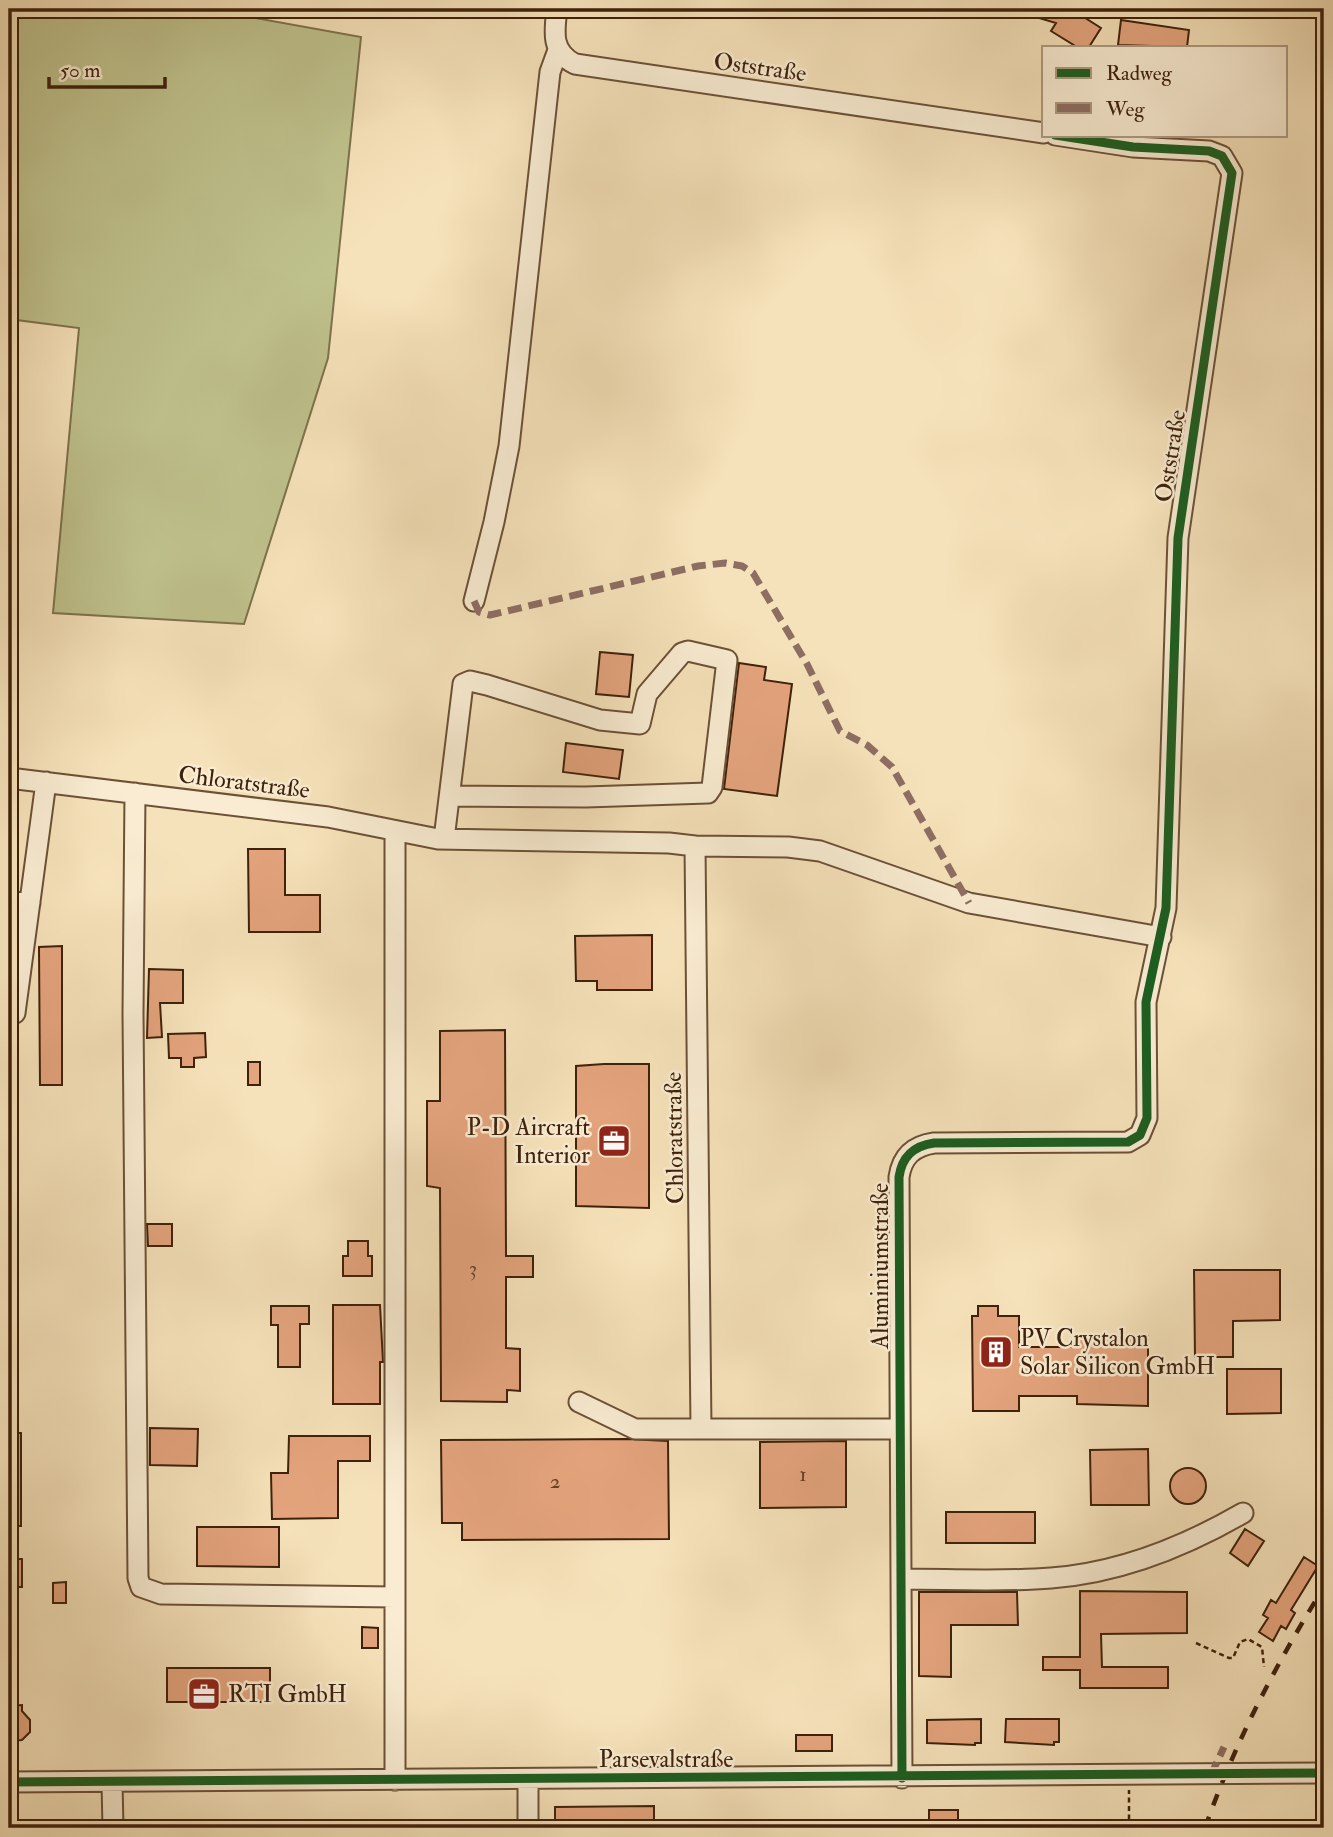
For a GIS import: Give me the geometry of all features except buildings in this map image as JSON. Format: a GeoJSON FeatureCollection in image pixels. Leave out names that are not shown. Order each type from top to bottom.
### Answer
{"type":"FeatureCollection","features":[{"type":"Feature","properties":{"kind":"street"},"geometry":{"type":"LineString","coordinates":[[474,601],[494,522],[509,446],[550,72],[558,50],[554,39],[557,9]]}},
{"type":"Feature","properties":{"kind":"street","name":"Oststraße"},"geometry":{"type":"LineString","coordinates":[[558,50],[568,61],[582,66],[1042,133]]}},
{"type":"Feature","properties":{"kind":"street","name":"Oststraße"},"geometry":{"type":"LineString","coordinates":[[1062,136],[1133,147],[1209,151],[1222,156],[1232,173],[1178,538],[1166,908],[1161,937]]}},
{"type":"Feature","properties":{"kind":"street"},"geometry":{"type":"LineString","coordinates":[[444,839],[463,684],[470,681],[487,685],[600,720],[640,723],[647,694],[681,653],[688,651],[727,660],[712,787],[708,793],[573,797],[450,796]]}},
{"type":"Feature","properties":{"kind":"street","name":"Chloratstraße"},"geometry":{"type":"LineString","coordinates":[[9,778],[328,817],[444,839],[669,843],[695,846],[788,847],[820,851],[968,903],[1161,937]]}},
{"type":"Feature","properties":{"kind":"street"},"geometry":{"type":"LineString","coordinates":[[9,1013],[15,1013],[46,782]]}},
{"type":"Feature","properties":{"kind":"street"},"geometry":{"type":"LineString","coordinates":[[128,792],[138,1578],[141,1587],[161,1594],[395,1597]]}},
{"type":"Feature","properties":{"kind":"street"},"geometry":{"type":"LineString","coordinates":[[395,831],[396,1780]]}},
{"type":"Feature","properties":{"kind":"street","name":"Chloratstraße"},"geometry":{"type":"LineString","coordinates":[[695,846],[701,1429]]}},
{"type":"Feature","properties":{"kind":"street"},"geometry":{"type":"LineString","coordinates":[[9,902],[30,903]]}},
{"type":"Feature","properties":{"kind":"street","name":"Aluminiumstraße"},"geometry":{"type":"LineString","coordinates":[[902,1778],[898,1177],[902,1164],[916,1147],[934,1143],[1121,1143],[1140,1135],[1147,1118],[1146,1002],[1161,937]]}},
{"type":"Feature","properties":{"kind":"street"},"geometry":{"type":"LineString","coordinates":[[579,1402],[635,1429],[900,1429]]}},
{"type":"Feature","properties":{"kind":"street"},"geometry":{"type":"LineString","coordinates":[[901,1578],[1050,1578],[1081,1575],[1114,1568],[1184,1545],[1243,1513]]}},
{"type":"Feature","properties":{"kind":"street","name":"Parsevalstraße"},"geometry":{"type":"LineString","coordinates":[[9,1782],[902,1778],[1324,1773]]}},
{"type":"Feature","properties":{"kind":"street"},"geometry":{"type":"LineString","coordinates":[[528,1779],[528,1828]]}},
{"type":"Feature","properties":{"kind":"street"},"geometry":{"type":"LineString","coordinates":[[112,1782],[113,1828]]}},
{"type":"Feature","properties":{"kind":"path"},"geometry":{"type":"LineString","coordinates":[[1196,1643],[1233,1658],[1240,1642],[1253,1640],[1262,1647],[1264,1667]]}},
{"type":"Feature","properties":{"kind":"path"},"geometry":{"type":"LineString","coordinates":[[1129,1776],[1129,1828]]}},
{"type":"Feature","properties":{"kind":"green space"},"geometry":{"type":"Polygon","coordinates":[[[9,9],[205,9],[361,37],[328,358],[244,624],[53,613],[79,328],[9,319],[9,9]]]}},
{"type":"Feature","properties":{"kind":"railway"},"geometry":{"type":"LineString","coordinates":[[1205,1828],[1258,1704],[1324,1587]]}},
{"type":"Feature","properties":{"kind":"marked path"},"geometry":{"type":"LineString","coordinates":[[474,601],[479,612],[490,615],[698,566],[725,563],[742,566],[753,573],[807,664],[840,731],[867,745],[892,767],[969,903]]}},
{"type":"Feature","properties":{"kind":"marked path"},"geometry":{"type":"LineString","coordinates":[[1211,1775],[1224,1747]]}},
{"type":"Feature","properties":{"kind":"cycle path"},"geometry":{"type":"LineString","coordinates":[[902,1778],[899,1177],[903,1164],[914,1150],[934,1143],[1128,1142],[1140,1135],[1147,1118],[1146,1002],[1166,908],[1178,538],[1232,173],[1222,156],[1209,151],[1133,147],[1062,136]]}},
{"type":"Feature","properties":{"kind":"cycle path"},"geometry":{"type":"LineString","coordinates":[[9,1782],[1324,1773]]}},
{"type":"Feature","properties":{"kind":"place","name":"P-D Aircraft Interior"},"geometry":{"type":"Point","coordinates":[614,1141]}},
{"type":"Feature","properties":{"kind":"place","name":"PV Crystalon Solar Silicon GmbH"},"geometry":{"type":"Point","coordinates":[996,1352]}},
{"type":"Feature","properties":{"kind":"place","name":"RTI GmbH"},"geometry":{"type":"Point","coordinates":[204,1694]}}]}
